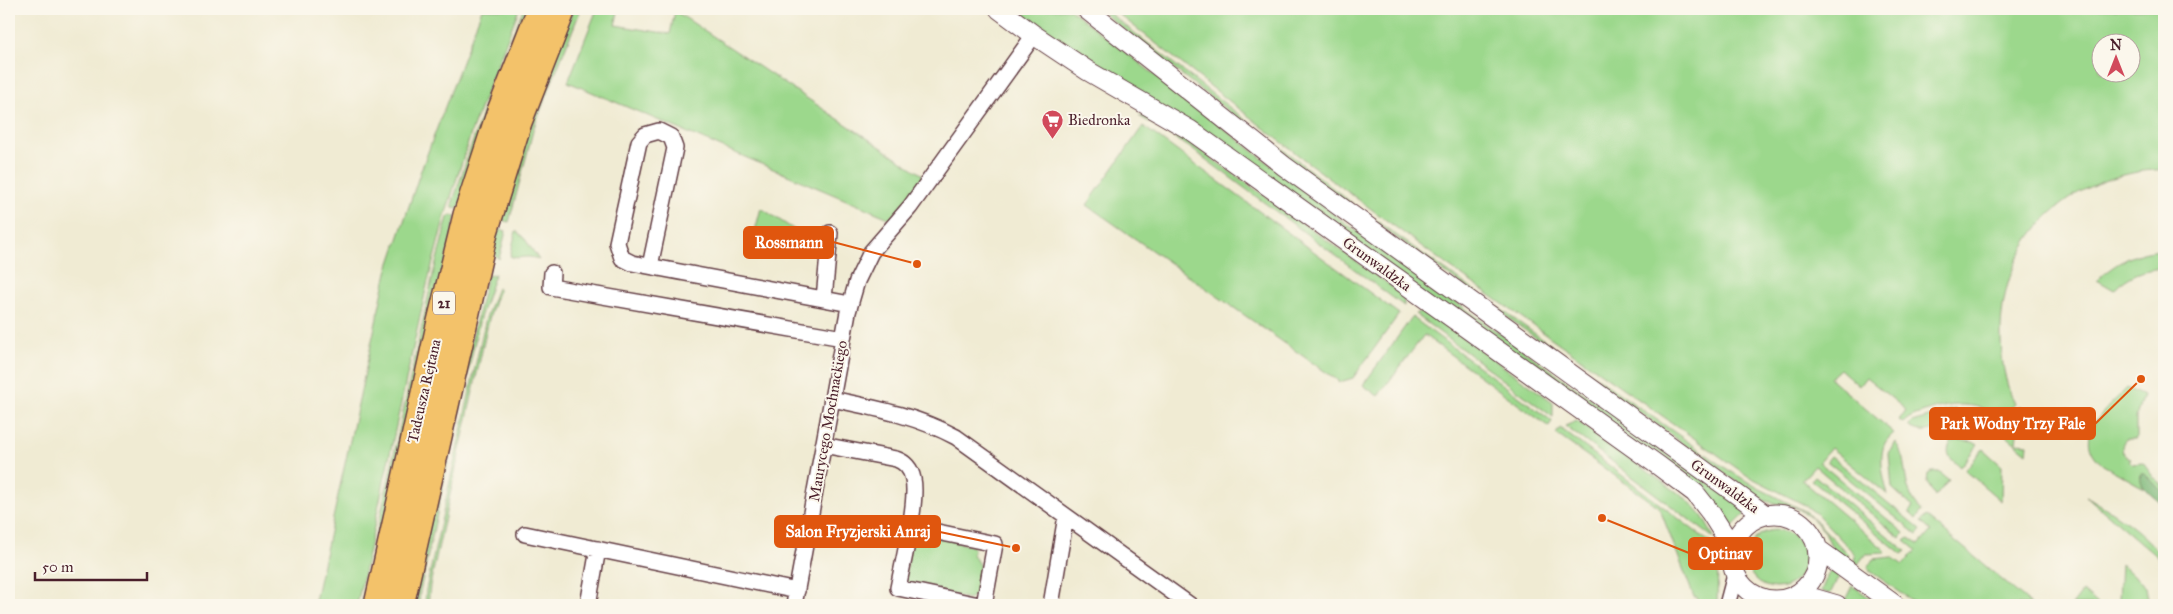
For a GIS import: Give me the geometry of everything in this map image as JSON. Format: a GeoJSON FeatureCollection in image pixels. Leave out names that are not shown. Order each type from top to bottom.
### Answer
{"type":"FeatureCollection","features":[{"type":"Feature","properties":{"kind":"main road","name":"Tadeusza Rejtana"},"geometry":{"type":"LineString","coordinates":[[377,605],[443,306],[466,215],[485,154],[540,9]]}},
{"type":"Feature","properties":{"kind":"main road","name":"Tadeusza Rejtana"},"geometry":{"type":"LineString","coordinates":[[401,605],[471,285],[486,226],[519,122],[563,9]]}},
{"type":"Feature","properties":{"kind":"street","name":"Grunwaldzka"},"geometry":{"type":"LineString","coordinates":[[998,9],[1088,71],[1190,130],[1659,466],[1695,494],[1710,512],[1732,547]]}},
{"type":"Feature","properties":{"kind":"street","name":"Grunwaldzka"},"geometry":{"type":"LineString","coordinates":[[1086,9],[1292,172],[1764,514]]}},
{"type":"Feature","properties":{"kind":"street","name":"Maurycego Mochnackiego"},"geometry":{"type":"LineString","coordinates":[[795,598],[844,332],[857,280],[871,252],[910,207],[1034,35]]}},
{"type":"Feature","properties":{"kind":"street"},"geometry":{"type":"LineString","coordinates":[[650,266],[675,153],[673,140],[666,133],[659,131],[645,134],[639,142],[617,243],[622,258],[632,263],[850,304]]}},
{"type":"Feature","properties":{"kind":"street"},"geometry":{"type":"LineString","coordinates":[[824,299],[830,233]]}},
{"type":"Feature","properties":{"kind":"street"},"geometry":{"type":"LineString","coordinates":[[552,274],[551,287],[844,332]]}},
{"type":"Feature","properties":{"kind":"street"},"geometry":{"type":"LineString","coordinates":[[832,399],[896,412],[939,428],[956,437],[1190,605]]}},
{"type":"Feature","properties":{"kind":"street"},"geometry":{"type":"LineString","coordinates":[[823,445],[896,459],[906,464],[912,476],[914,487],[898,588],[979,605]]}},
{"type":"Feature","properties":{"kind":"street"},"geometry":{"type":"LineString","coordinates":[[1764,514],[1783,514],[1800,520],[1812,533],[1819,550],[1818,567],[1811,582],[1799,594],[1786,600],[1769,603],[1744,588],[1735,575],[1732,562],[1732,547],[1739,532],[1750,521],[1764,514]]}},
{"type":"Feature","properties":{"kind":"street"},"geometry":{"type":"LineString","coordinates":[[1051,605],[1066,516]]}},
{"type":"Feature","properties":{"kind":"street"},"geometry":{"type":"LineString","coordinates":[[909,526],[996,544],[984,605]]}},
{"type":"Feature","properties":{"kind":"street"},"geometry":{"type":"LineString","coordinates":[[525,534],[598,549],[795,598]]}},
{"type":"Feature","properties":{"kind":"street"},"geometry":{"type":"LineString","coordinates":[[588,605],[598,549]]}},
{"type":"Feature","properties":{"kind":"street"},"geometry":{"type":"LineString","coordinates":[[1819,550],[1895,605]]}},
{"type":"Feature","properties":{"kind":"street"},"geometry":{"type":"LineString","coordinates":[[1727,605],[1735,575]]}},
{"type":"Feature","properties":{"kind":"street"},"geometry":{"type":"LineString","coordinates":[[1799,594],[1838,605]]}},
{"type":"Feature","properties":{"kind":"green space"},"geometry":{"type":"Polygon","coordinates":[[[482,9],[519,9],[473,127],[445,216],[426,289],[357,605],[314,605],[387,272],[420,173],[482,9]]]}},
{"type":"Feature","properties":{"kind":"green space"},"geometry":{"type":"Polygon","coordinates":[[[523,9],[531,9],[459,208],[453,207],[452,204],[487,99],[523,9]]]}},
{"type":"Feature","properties":{"kind":"green space"},"geometry":{"type":"Polygon","coordinates":[[[573,9],[581,9],[534,127],[509,222],[496,219],[573,9]]]}},
{"type":"Feature","properties":{"kind":"green space"},"geometry":{"type":"Polygon","coordinates":[[[597,9],[619,9],[615,25],[670,34],[675,11],[926,177],[891,219],[568,82],[597,9]]]}},
{"type":"Feature","properties":{"kind":"green space"},"geometry":{"type":"Polygon","coordinates":[[[1013,9],[1070,9],[1344,222],[1747,510],[1747,512],[1731,528],[1722,517],[1013,9]]]}},
{"type":"Feature","properties":{"kind":"green space"},"geometry":{"type":"Polygon","coordinates":[[[1098,9],[1104,9],[1358,208],[1617,392],[1727,469],[1758,488],[1807,512],[1848,554],[1849,561],[1833,550],[1825,532],[1810,516],[1797,508],[1765,501],[1728,476],[1316,180],[1098,9]]]}},
{"type":"Feature","properties":{"kind":"green space"},"geometry":{"type":"Polygon","coordinates":[[[1112,9],[2164,9],[2164,170],[2128,174],[2090,187],[2067,200],[2048,216],[2031,236],[2018,257],[2009,281],[2003,307],[2001,334],[2003,361],[2008,387],[2015,404],[2002,418],[1975,406],[1957,405],[1921,413],[1903,423],[1899,420],[1906,410],[1866,377],[1859,386],[1840,369],[1830,378],[1894,433],[1885,443],[1882,455],[1882,469],[1888,495],[1831,448],[1819,462],[1904,533],[1900,538],[1815,466],[1802,480],[1885,550],[1886,553],[1866,554],[1857,565],[1854,562],[1855,556],[1851,550],[1817,514],[1803,504],[1748,476],[1447,265],[1302,158],[1112,9]]]}},
{"type":"Feature","properties":{"kind":"green space"},"geometry":{"type":"Polygon","coordinates":[[[1139,116],[1147,116],[1180,136],[1401,293],[1404,299],[1404,306],[1189,147],[1139,116]]]}},
{"type":"Feature","properties":{"kind":"green space"},"geometry":{"type":"Polygon","coordinates":[[[1143,126],[1399,314],[1353,378],[1340,382],[1087,205],[1143,126]]]}},
{"type":"Feature","properties":{"kind":"green space"},"geometry":{"type":"Polygon","coordinates":[[[761,208],[801,234],[799,255],[751,246],[761,208]]]}},
{"type":"Feature","properties":{"kind":"green space"},"geometry":{"type":"Polygon","coordinates":[[[451,215],[456,216],[369,605],[361,605],[433,275],[448,217],[451,215]]]}},
{"type":"Feature","properties":{"kind":"green space"},"geometry":{"type":"Polygon","coordinates":[[[494,228],[506,231],[499,259],[492,252],[494,228]]]}},
{"type":"Feature","properties":{"kind":"green space"},"geometry":{"type":"Polygon","coordinates":[[[516,231],[525,239],[539,260],[531,257],[517,258],[510,256],[516,231]]]}},
{"type":"Feature","properties":{"kind":"green space"},"geometry":{"type":"Polygon","coordinates":[[[2164,250],[2164,268],[2137,274],[2125,280],[2114,290],[2097,280],[2119,263],[2136,255],[2164,250]]]}},
{"type":"Feature","properties":{"kind":"green space"},"geometry":{"type":"Polygon","coordinates":[[[495,274],[480,318],[420,591],[419,605],[408,605],[487,276],[495,274]]]}},
{"type":"Feature","properties":{"kind":"green space"},"geometry":{"type":"Polygon","coordinates":[[[497,288],[499,289],[489,319],[430,585],[428,605],[425,605],[426,590],[486,318],[497,288]]]}},
{"type":"Feature","properties":{"kind":"green space"},"geometry":{"type":"Polygon","coordinates":[[[1427,312],[1553,402],[1553,417],[1415,314],[1427,312]]]}},
{"type":"Feature","properties":{"kind":"green space"},"geometry":{"type":"Polygon","coordinates":[[[1412,317],[1552,421],[1549,427],[1424,335],[1378,396],[1363,385],[1412,317]]]}},
{"type":"Feature","properties":{"kind":"green space"},"geometry":{"type":"Polygon","coordinates":[[[2127,388],[2143,396],[2136,417],[2136,439],[2126,439],[2122,450],[2125,455],[2131,458],[2129,461],[2132,464],[2143,463],[2154,478],[2164,487],[2164,506],[2144,488],[2103,465],[2093,454],[2090,444],[2090,433],[2102,414],[2127,388]]]}},
{"type":"Feature","properties":{"kind":"green space"},"geometry":{"type":"Polygon","coordinates":[[[2019,407],[2031,411],[2030,416],[2019,415],[2016,443],[2028,444],[2027,453],[1999,430],[2019,407]]]}},
{"type":"Feature","properties":{"kind":"green space"},"geometry":{"type":"Polygon","coordinates":[[[2071,408],[2068,417],[2057,413],[2055,419],[2045,416],[2046,410],[2071,408]]]}},
{"type":"Feature","properties":{"kind":"green space"},"geometry":{"type":"Polygon","coordinates":[[[1955,409],[1956,422],[1926,431],[1920,431],[1908,426],[1912,422],[1955,409]]]}},
{"type":"Feature","properties":{"kind":"green space"},"geometry":{"type":"Polygon","coordinates":[[[1577,421],[1688,500],[1702,516],[1715,539],[1565,426],[1577,421]]]}},
{"type":"Feature","properties":{"kind":"green space"},"geometry":{"type":"Polygon","coordinates":[[[1560,428],[1712,544],[1718,565],[1717,605],[1700,605],[1697,597],[1694,597],[1659,507],[1556,434],[1560,428]]]}},
{"type":"Feature","properties":{"kind":"green space"},"geometry":{"type":"Polygon","coordinates":[[[1959,440],[1973,442],[1978,445],[1960,467],[1951,459],[1948,453],[1951,442],[1959,440]]]}},
{"type":"Feature","properties":{"kind":"green space"},"geometry":{"type":"Polygon","coordinates":[[[1895,442],[1903,458],[1910,493],[1922,511],[1916,519],[1909,512],[1913,507],[1892,488],[1889,453],[1895,442]]]}},
{"type":"Feature","properties":{"kind":"green space"},"geometry":{"type":"Polygon","coordinates":[[[1983,449],[2002,466],[2001,501],[1965,470],[1983,449]]]}},
{"type":"Feature","properties":{"kind":"green space"},"geometry":{"type":"Polygon","coordinates":[[[1831,456],[1921,530],[1917,535],[1827,461],[1831,456]]]}},
{"type":"Feature","properties":{"kind":"green space"},"geometry":{"type":"Polygon","coordinates":[[[1939,472],[1949,480],[1935,497],[1927,482],[1928,474],[1939,472]]]}},
{"type":"Feature","properties":{"kind":"green space"},"geometry":{"type":"Polygon","coordinates":[[[2141,473],[2144,473],[2164,494],[2164,506],[2144,488],[2141,473]]]}},
{"type":"Feature","properties":{"kind":"green space"},"geometry":{"type":"Polygon","coordinates":[[[1815,476],[1906,551],[1902,554],[1811,480],[1815,476]]]}},
{"type":"Feature","properties":{"kind":"green space"},"geometry":{"type":"Polygon","coordinates":[[[2086,496],[2119,516],[2141,533],[2164,563],[2086,496]]]}},
{"type":"Feature","properties":{"kind":"green space"},"geometry":{"type":"Polygon","coordinates":[[[1926,516],[2032,605],[1918,605],[1870,571],[1868,567],[1873,559],[1892,557],[1903,565],[1916,550],[1905,541],[1909,538],[1919,545],[1931,531],[1921,522],[1926,516]]]}},
{"type":"Feature","properties":{"kind":"green space"},"geometry":{"type":"Polygon","coordinates":[[[1776,530],[1792,535],[1800,543],[1805,559],[1800,575],[1792,583],[1776,588],[1760,583],[1752,575],[1747,559],[1752,543],[1760,535],[1776,530]]]}},
{"type":"Feature","properties":{"kind":"green space"},"geometry":{"type":"Polygon","coordinates":[[[921,531],[974,547],[973,554],[980,567],[978,580],[982,590],[969,599],[908,584],[905,580],[912,535],[921,531]]]}},
{"type":"Feature","properties":{"kind":"green space"},"geometry":{"type":"Polygon","coordinates":[[[2121,564],[2146,587],[2149,605],[2128,605],[2119,599],[2121,564]]]}},
{"type":"Feature","properties":{"kind":"green space"},"geometry":{"type":"Polygon","coordinates":[[[1832,571],[1839,576],[1830,594],[1821,591],[1829,572],[1832,571]]]}},
{"type":"Feature","properties":{"kind":"green space"},"geometry":{"type":"Polygon","coordinates":[[[1853,586],[1880,605],[1857,605],[1846,600],[1853,586]]]}},
{"type":"Feature","properties":{"kind":"green space"},"geometry":{"type":"Polygon","coordinates":[[[2083,591],[2099,605],[2072,605],[2083,591]]]}},
{"type":"Feature","properties":{"kind":"place","name":"Biedronka"},"geometry":{"type":"Point","coordinates":[1052,139]}},
{"type":"Feature","properties":{"kind":"place","name":"Rossmann"},"geometry":{"type":"Point","coordinates":[917,264]}},
{"type":"Feature","properties":{"kind":"place","name":"Park Wodny Trzy Fale"},"geometry":{"type":"Point","coordinates":[2141,379]}},
{"type":"Feature","properties":{"kind":"place","name":"Optinav"},"geometry":{"type":"Point","coordinates":[1602,518]}},
{"type":"Feature","properties":{"kind":"place","name":"Salon Fryzjerski Anraj"},"geometry":{"type":"Point","coordinates":[1016,548]}}]}
